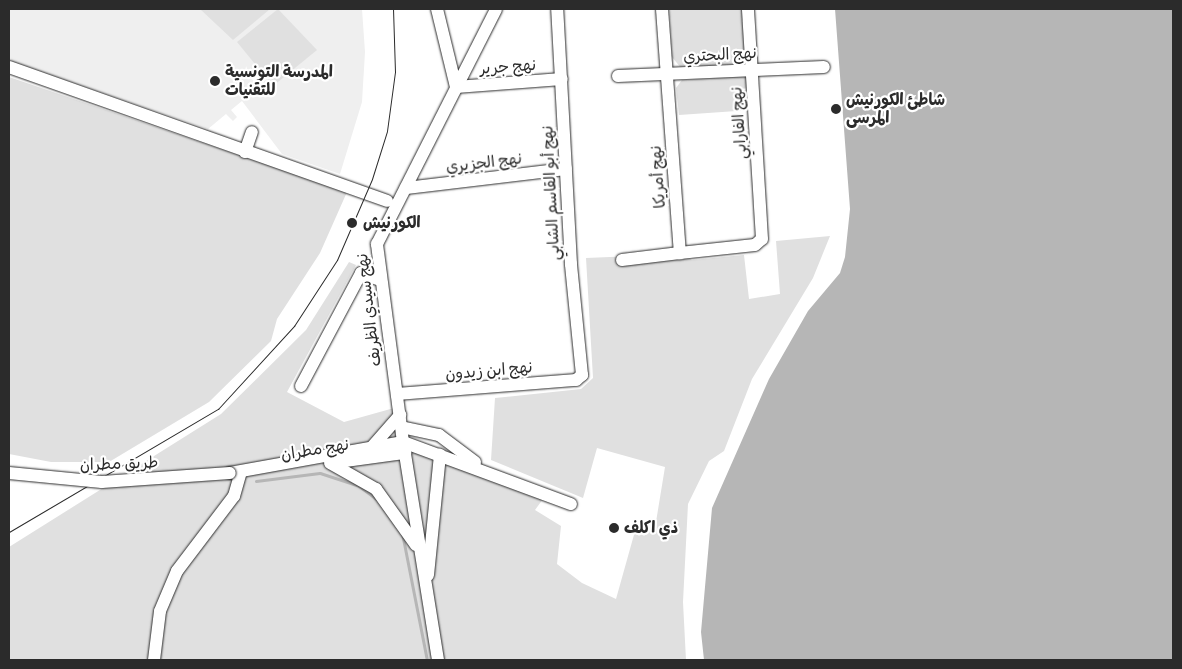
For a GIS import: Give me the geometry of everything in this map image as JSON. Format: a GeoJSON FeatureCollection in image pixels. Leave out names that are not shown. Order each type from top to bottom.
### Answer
{"type":"FeatureCollection","features":[{"type":"Feature","properties":{"kind":"street"},"geometry":{"type":"LineString","coordinates":[[437,9],[456,87]]}},
{"type":"Feature","properties":{"kind":"street","name":"نهج سيدي الظريف"},"geometry":{"type":"LineString","coordinates":[[438,660],[400,421],[380,280],[377,244],[496,9]]}},
{"type":"Feature","properties":{"kind":"street","name":"نهج أبو القاسم الشابي"},"geometry":{"type":"LineString","coordinates":[[557,9],[566,169],[582,375]]}},
{"type":"Feature","properties":{"kind":"street","name":"نهج أمريكا"},"geometry":{"type":"LineString","coordinates":[[662,9],[680,253]]}},
{"type":"Feature","properties":{"kind":"street","name":"نهج الفارابي"},"geometry":{"type":"LineString","coordinates":[[680,253],[755,245],[763,234],[748,9]]}},
{"type":"Feature","properties":{"kind":"street"},"geometry":{"type":"LineString","coordinates":[[9,67],[387,201]]}},
{"type":"Feature","properties":{"kind":"street","name":"نهج البحتري"},"geometry":{"type":"LineString","coordinates":[[618,76],[824,67]]}},
{"type":"Feature","properties":{"kind":"street","name":"نهج جرير"},"geometry":{"type":"LineString","coordinates":[[456,87],[562,79]]}},
{"type":"Feature","properties":{"kind":"street"},"geometry":{"type":"LineString","coordinates":[[245,152],[252,132]]}},
{"type":"Feature","properties":{"kind":"street","name":"نهج الجزيري"},"geometry":{"type":"LineString","coordinates":[[406,188],[566,169]]}},
{"type":"Feature","properties":{"kind":"street"},"geometry":{"type":"LineString","coordinates":[[622,260],[680,253]]}},
{"type":"Feature","properties":{"kind":"street"},"geometry":{"type":"LineString","coordinates":[[301,386],[360,273],[380,280]]}},
{"type":"Feature","properties":{"kind":"street","name":"نهج ابن زيدون"},"geometry":{"type":"LineString","coordinates":[[397,394],[576,380],[582,375]]}},
{"type":"Feature","properties":{"kind":"street"},"geometry":{"type":"LineString","coordinates":[[372,447],[400,421],[439,435],[483,468]]}},
{"type":"Feature","properties":{"kind":"street","name":"نهج مطران"},"geometry":{"type":"LineString","coordinates":[[235,475],[372,447],[404,447]]}},
{"type":"Feature","properties":{"kind":"street"},"geometry":{"type":"LineString","coordinates":[[404,447],[440,455],[483,468],[571,504]]}},
{"type":"Feature","properties":{"kind":"street","name":"نهج مطران"},"geometry":{"type":"LineString","coordinates":[[235,475],[330,463],[404,447]]}},
{"type":"Feature","properties":{"kind":"street"},"geometry":{"type":"LineString","coordinates":[[426,585],[440,455]]}},
{"type":"Feature","properties":{"kind":"street"},"geometry":{"type":"LineString","coordinates":[[330,463],[376,489],[398,514],[419,550]]}},
{"type":"Feature","properties":{"kind":"street","name":"طريق مطران"},"geometry":{"type":"LineString","coordinates":[[9,474],[102,482],[235,475]]}},
{"type":"Feature","properties":{"kind":"street"},"geometry":{"type":"LineString","coordinates":[[9,481],[120,489],[235,475]]}},
{"type":"Feature","properties":{"kind":"street"},"geometry":{"type":"LineString","coordinates":[[154,660],[160,611],[168,590],[212,523],[235,475]]}},
{"type":"Feature","properties":{"kind":"shaded area","name":"المدرسة التونسية للتقنيات"},"geometry":{"type":"Polygon","coordinates":[[[9,9],[362,9],[365,52],[362,102],[340,174],[282,154],[242,101],[231,110],[237,117],[233,121],[226,114],[208,129],[9,61],[9,9]]]}},
{"type":"Feature","properties":{"kind":"shaded area"},"geometry":{"type":"Polygon","coordinates":[[[200,9],[270,9],[233,40],[200,9]]]}},
{"type":"Feature","properties":{"kind":"shaded area"},"geometry":{"type":"Polygon","coordinates":[[[278,9],[317,50],[273,86],[237,42],[278,9]]]}},
{"type":"Feature","properties":{"kind":"shaded area"},"geometry":{"type":"Polygon","coordinates":[[[669,9],[745,9],[748,57],[741,64],[681,68],[672,57],[669,9]]]}},
{"type":"Feature","properties":{"kind":"shaded area"},"geometry":{"type":"Polygon","coordinates":[[[835,9],[1173,9],[1173,660],[704,660],[701,632],[712,508],[769,379],[808,311],[840,273],[845,257],[850,209],[835,9]]]}},
{"type":"Feature","properties":{"kind":"shaded area"},"geometry":{"type":"Polygon","coordinates":[[[748,76],[751,110],[679,115],[676,88],[682,80],[748,76]]]}},
{"type":"Feature","properties":{"kind":"shaded area"},"geometry":{"type":"Polygon","coordinates":[[[9,77],[347,192],[320,253],[277,319],[271,341],[209,402],[109,462],[51,462],[9,454],[9,77]]]}},
{"type":"Feature","properties":{"kind":"shaded area"},"geometry":{"type":"Polygon","coordinates":[[[830,236],[813,278],[752,379],[724,451],[709,461],[688,504],[683,602],[686,660],[9,660],[9,547],[221,414],[306,330],[349,262],[356,265],[287,392],[344,422],[394,408],[411,450],[543,499],[535,510],[561,526],[557,564],[582,583],[616,599],[637,524],[655,528],[665,467],[597,448],[583,498],[491,460],[495,398],[581,389],[593,378],[586,258],[682,254],[692,260],[744,255],[749,299],[780,294],[776,241],[830,236]]]}},
{"type":"Feature","properties":{"kind":"waterway"},"geometry":{"type":"LineString","coordinates":[[256,481],[320,473],[359,486],[376,499]]}},
{"type":"Feature","properties":{"kind":"waterway"},"geometry":{"type":"LineString","coordinates":[[402,533],[427,660]]}},
{"type":"Feature","properties":{"kind":"tram line"},"geometry":{"type":"LineString","coordinates":[[9,532],[218,409],[294,326],[337,260],[372,179],[387,131],[395,72],[393,9]]}},
{"type":"Feature","properties":{"kind":"place","name":"المدرسة التونسية للتقنيات"},"geometry":{"type":"Point","coordinates":[215,81]}},
{"type":"Feature","properties":{"kind":"place","name":"شاطئ الكورنيش المرسى"},"geometry":{"type":"Point","coordinates":[836,109]}},
{"type":"Feature","properties":{"kind":"place","name":"الكورنيش"},"geometry":{"type":"Point","coordinates":[352,223]}},
{"type":"Feature","properties":{"kind":"place","name":"ذي اكلف"},"geometry":{"type":"Point","coordinates":[614,528]}}]}
